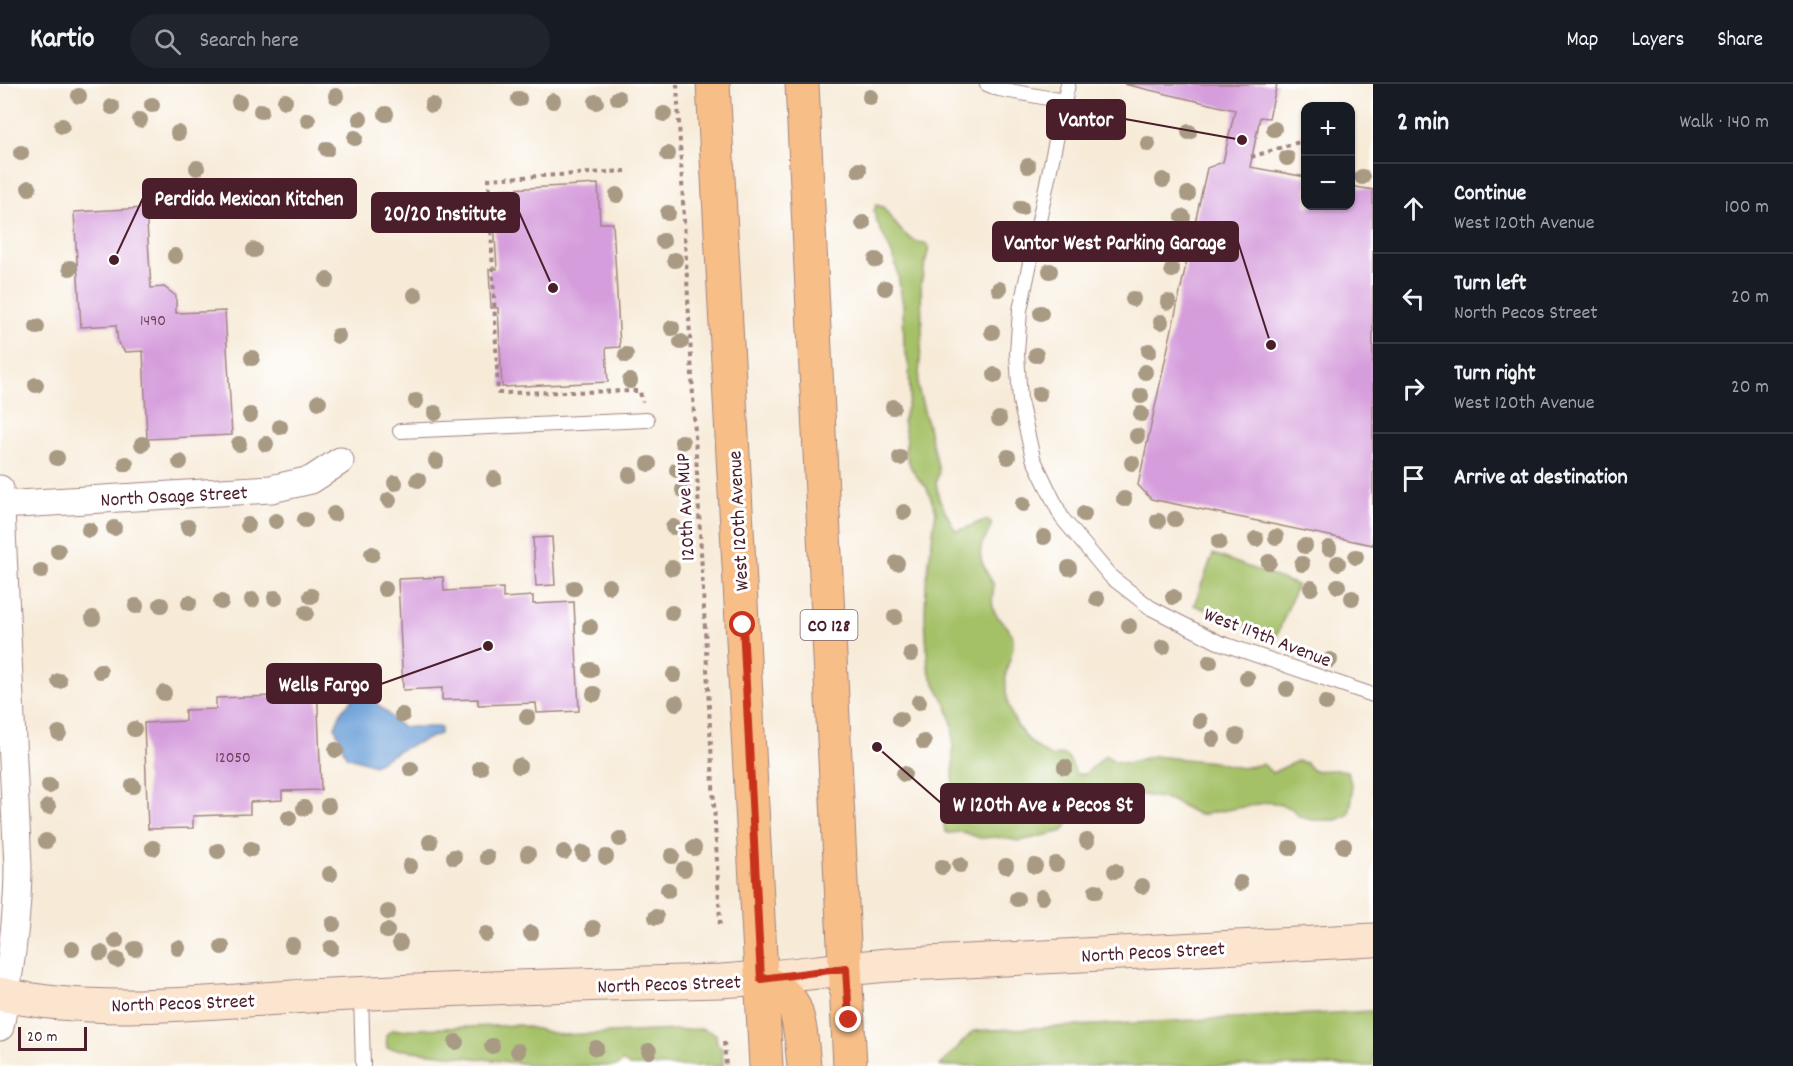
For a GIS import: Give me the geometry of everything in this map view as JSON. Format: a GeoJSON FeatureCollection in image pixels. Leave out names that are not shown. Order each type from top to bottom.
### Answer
{"type":"FeatureCollection","features":[{"type":"Feature","properties":{"kind":"main road","name":"West 120th Avenue"},"geometry":{"type":"LineString","coordinates":[[713,84],[766,1066]]}},
{"type":"Feature","properties":{"kind":"main road","name":"CO 128"},"geometry":{"type":"LineString","coordinates":[[802,84],[850,1066]]}},
{"type":"Feature","properties":{"kind":"main road"},"geometry":{"type":"LineString","coordinates":[[761,979],[792,1003],[800,1029],[804,1066]]}},
{"type":"Feature","properties":{"kind":"street","name":"North Osage Street"},"geometry":{"type":"LineString","coordinates":[[1,505],[271,489],[311,480],[340,461]]}},
{"type":"Feature","properties":{"kind":"street"},"geometry":{"type":"LineString","coordinates":[[0,489],[18,866],[17,918],[3,994],[0,1027]]}},
{"type":"Feature","properties":{"kind":"street","name":"North Pecos Street"},"geometry":{"type":"LineString","coordinates":[[3,994],[52,1004],[145,1005],[361,994],[761,979],[846,968],[1373,940]]}},
{"type":"Feature","properties":{"kind":"lane"},"geometry":{"type":"LineString","coordinates":[[987,84],[999,89],[1064,101]]}},
{"type":"Feature","properties":{"kind":"lane","name":"West 119th Avenue"},"geometry":{"type":"LineString","coordinates":[[1068,84],[1020,310],[1017,352],[1020,401],[1033,458],[1062,518],[1112,577],[1151,608],[1218,642],[1373,695]]}},
{"type":"Feature","properties":{"kind":"lane"},"geometry":{"type":"LineString","coordinates":[[400,431],[647,420]]}},
{"type":"Feature","properties":{"kind":"lane"},"geometry":{"type":"LineString","coordinates":[[361,994],[363,1066]]}},
{"type":"Feature","properties":{"kind":"path","name":"120th Ave MUP"},"geometry":{"type":"LineString","coordinates":[[677,84],[720,921],[718,928]]}},
{"type":"Feature","properties":{"kind":"path"},"geometry":{"type":"LineString","coordinates":[[1251,157],[1301,141]]}},
{"type":"Feature","properties":{"kind":"path"},"geometry":{"type":"LineString","coordinates":[[626,171],[489,179],[498,393],[640,391]]}},
{"type":"Feature","properties":{"kind":"path"},"geometry":{"type":"LineString","coordinates":[[724,1042],[726,1066]]}},
{"type":"Feature","properties":{"kind":"green space"},"geometry":{"type":"Polygon","coordinates":[[[876,205],[883,207],[906,235],[929,247],[921,283],[922,335],[918,387],[939,471],[936,482],[939,499],[955,530],[987,520],[991,522],[980,552],[985,569],[994,586],[992,598],[995,613],[1007,626],[1013,640],[1013,649],[1006,672],[1006,689],[1011,713],[1023,734],[1031,743],[1052,757],[1060,754],[1068,757],[1076,774],[1085,774],[1106,755],[1114,761],[1127,763],[1153,756],[1214,762],[1242,768],[1263,764],[1272,773],[1297,761],[1306,763],[1312,770],[1347,771],[1352,793],[1348,815],[1336,820],[1313,820],[1300,817],[1291,808],[1270,802],[1199,815],[1171,800],[1131,793],[1106,814],[1096,817],[1071,818],[1063,831],[1020,841],[996,837],[980,838],[963,832],[948,833],[945,831],[943,820],[948,815],[953,802],[953,727],[947,706],[928,667],[925,617],[926,583],[936,511],[926,486],[911,468],[905,451],[907,440],[903,421],[910,397],[909,367],[904,345],[903,305],[892,254],[876,220],[874,211],[876,205]]]}},
{"type":"Feature","properties":{"kind":"green space"},"geometry":{"type":"Polygon","coordinates":[[[1213,554],[1297,585],[1276,638],[1194,605],[1213,554]]]}},
{"type":"Feature","properties":{"kind":"green space"},"geometry":{"type":"Polygon","coordinates":[[[1373,1011],[1373,1066],[940,1066],[973,1031],[1373,1011]]]}},
{"type":"Feature","properties":{"kind":"green space"},"geometry":{"type":"Polygon","coordinates":[[[519,1025],[561,1035],[703,1029],[716,1034],[717,1044],[722,1048],[723,1066],[629,1066],[623,1061],[617,1066],[545,1066],[387,1048],[386,1035],[392,1030],[519,1025]]]}},
{"type":"Feature","properties":{"kind":"water"},"geometry":{"type":"Polygon","coordinates":[[[353,699],[375,702],[402,727],[441,727],[440,734],[402,749],[374,765],[346,756],[335,727],[342,710],[353,699]]]}},
{"type":"Feature","properties":{"kind":"building"},"geometry":{"type":"Polygon","coordinates":[[[1124,84],[1277,84],[1269,118],[1260,117],[1250,167],[1301,176],[1301,210],[1355,210],[1355,187],[1373,190],[1373,545],[1151,499],[1138,485],[1207,168],[1223,162],[1235,110],[1124,84]]]}},
{"type":"Feature","properties":{"kind":"building"},"geometry":{"type":"Polygon","coordinates":[[[598,184],[600,223],[613,223],[620,347],[606,348],[608,382],[502,387],[498,308],[491,308],[489,269],[497,269],[492,190],[598,184]]]}},
{"type":"Feature","properties":{"kind":"building"},"geometry":{"type":"Polygon","coordinates":[[[146,208],[151,288],[164,287],[176,296],[176,313],[225,311],[232,435],[147,439],[143,351],[125,352],[118,343],[116,325],[81,327],[74,212],[146,208]]]}},
{"type":"Feature","properties":{"kind":"building"},"geometry":{"type":"Polygon","coordinates":[[[552,537],[555,585],[536,586],[533,538],[552,537]]]}},
{"type":"Feature","properties":{"kind":"building"},"geometry":{"type":"Polygon","coordinates":[[[443,577],[444,591],[503,588],[503,598],[533,596],[533,604],[574,602],[579,711],[537,713],[536,703],[478,705],[478,699],[442,700],[442,688],[403,690],[398,579],[443,577]]]}},
{"type":"Feature","properties":{"kind":"building"},"geometry":{"type":"Polygon","coordinates":[[[317,682],[321,790],[282,791],[282,800],[250,802],[250,814],[193,816],[193,828],[148,829],[144,723],[185,721],[185,710],[216,709],[216,698],[274,696],[274,684],[317,682]]]}},
{"type":"Feature","properties":{"kind":"place","name":"Vantor"},"geometry":{"type":"Point","coordinates":[1242,140]}},
{"type":"Feature","properties":{"kind":"place","name":"Perdida Mexican Kitchen"},"geometry":{"type":"Point","coordinates":[114,260]}},
{"type":"Feature","properties":{"kind":"place","name":"20/20 Institute"},"geometry":{"type":"Point","coordinates":[553,288]}},
{"type":"Feature","properties":{"kind":"place","name":"Vantor West Parking Garage"},"geometry":{"type":"Point","coordinates":[1271,345]}},
{"type":"Feature","properties":{"kind":"place","name":"Wells Fargo"},"geometry":{"type":"Point","coordinates":[488,646]}},
{"type":"Feature","properties":{"kind":"place","name":"W 120th Ave & Pecos St"},"geometry":{"type":"Point","coordinates":[877,747]}},
{"type":"Feature","properties":{"kind":"route"},"geometry":{"type":"LineString","coordinates":[[743,625],[761,979],[846,968],[849,1020]]}}]}
